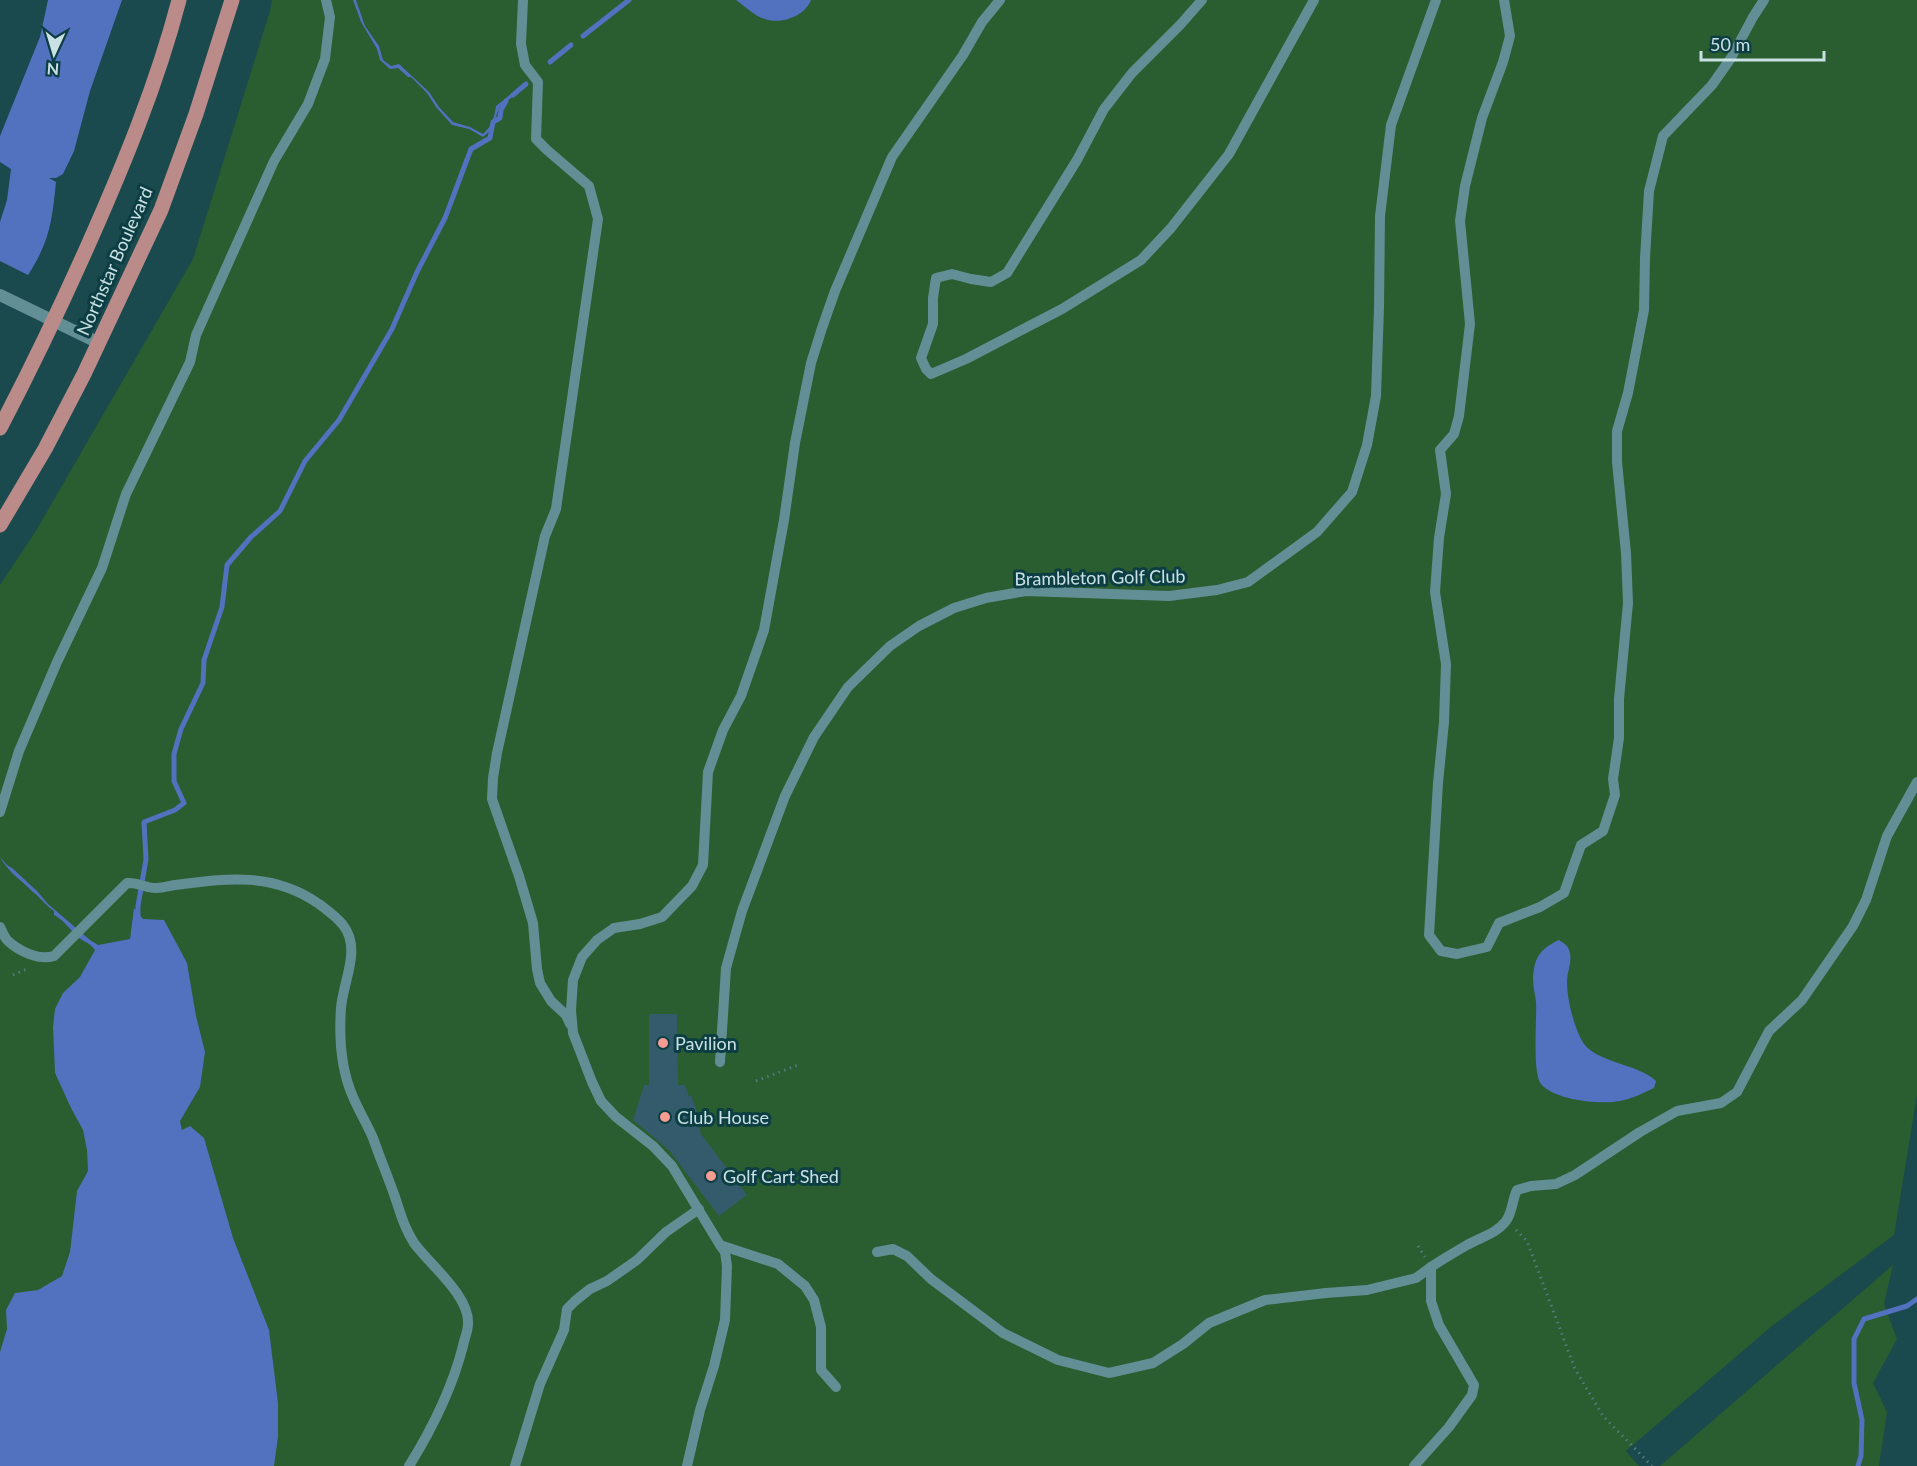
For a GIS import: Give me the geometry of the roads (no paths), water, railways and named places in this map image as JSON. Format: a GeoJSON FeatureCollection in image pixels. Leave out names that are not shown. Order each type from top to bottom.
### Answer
{"type":"FeatureCollection","features":[{"type":"Feature","properties":{"kind":"main road","name":"Northstar Boulevard"},"geometry":{"type":"LineString","coordinates":[[0,428],[54,323],[124,163],[166,50],[179,0]]}},
{"type":"Feature","properties":{"kind":"main road","name":"Northstar Boulevard"},"geometry":{"type":"LineString","coordinates":[[0,525],[45,449],[99,343],[161,210],[196,114],[232,0]]}},
{"type":"Feature","properties":{"kind":"street"},"geometry":{"type":"LineString","coordinates":[[0,295],[99,343]]}},
{"type":"Feature","properties":{"kind":"lane"},"geometry":{"type":"LineString","coordinates":[[0,812],[19,751],[57,662],[102,568],[126,494],[190,362],[196,335],[274,161],[308,104],[325,58],[330,17],[326,0]]}},
{"type":"Feature","properties":{"kind":"lane"},"geometry":{"type":"LineString","coordinates":[[523,0],[521,44],[525,64],[538,82],[536,139],[589,186],[598,219],[556,509],[545,536],[497,753],[492,799],[533,923],[540,983],[551,1001],[566,1015],[601,1101],[616,1117],[653,1146],[672,1166],[725,1252],[727,1266],[725,1320],[687,1466]]}},
{"type":"Feature","properties":{"kind":"lane"},"geometry":{"type":"LineString","coordinates":[[573,1033],[571,1010],[573,980],[582,957],[597,940],[614,928],[640,924],[662,916],[692,886],[703,865],[708,772],[723,730],[741,696],[764,630],[811,363],[825,319],[892,157],[963,55],[982,22],[1000,0]]}},
{"type":"Feature","properties":{"kind":"lane"},"geometry":{"type":"LineString","coordinates":[[1202,0],[1132,73],[1104,109],[1077,160],[1007,273],[991,282],[952,274],[936,278],[933,324],[921,358],[931,374],[966,359],[1062,309],[1141,260],[1171,228],[1229,154],[1314,0]]}},
{"type":"Feature","properties":{"kind":"lane","name":"Brambleton Golf Club"},"geometry":{"type":"LineString","coordinates":[[720,1062],[726,968],[742,911],[785,796],[814,737],[848,687],[890,646],[954,608],[1026,591],[1169,596],[1217,590],[1248,582],[1317,532],[1352,492],[1367,445],[1376,396],[1380,216],[1391,125],[1436,0]]}},
{"type":"Feature","properties":{"kind":"lane"},"geometry":{"type":"LineString","coordinates":[[1504,0],[1509,36],[1503,62],[1482,118],[1465,186],[1460,221],[1470,324],[1459,416],[1455,434],[1440,450],[1446,494],[1439,538],[1435,592],[1446,664],[1430,935],[1441,951],[1457,954],[1474,952],[1487,947],[1499,923],[1540,907],[1564,893],[1581,845],[1603,831],[1615,795],[1613,779],[1619,738],[1619,699],[1628,603],[1626,553],[1617,462],[1617,431],[1628,393],[1644,310],[1644,258],[1649,191],[1663,136],[1712,85],[1731,58],[1764,0]]}},
{"type":"Feature","properties":{"kind":"lane"},"geometry":{"type":"LineString","coordinates":[[877,1252],[893,1249],[907,1256],[932,1279],[1003,1333],[1058,1360],[1109,1373],[1153,1363],[1183,1344],[1209,1323],[1265,1300],[1368,1290],[1416,1278],[1469,1244],[1495,1232],[1512,1211],[1513,1199],[1517,1190],[1556,1184],[1575,1176],[1640,1132],[1677,1111],[1721,1103],[1737,1092],[1769,1031],[1802,1000],[1853,926],[1866,900],[1887,836],[1917,782]]}},
{"type":"Feature","properties":{"kind":"lane"},"geometry":{"type":"LineString","coordinates":[[0,927],[6,940],[38,957],[46,958],[54,956],[127,883],[153,888],[244,879],[273,882],[302,893],[343,924],[350,938],[351,954],[341,1005],[341,1028],[343,1061],[352,1096],[372,1135],[402,1221],[415,1244],[458,1296],[466,1310],[468,1325],[447,1393],[423,1444],[409,1466]]}},
{"type":"Feature","properties":{"kind":"lane"},"geometry":{"type":"LineString","coordinates":[[515,1466],[540,1384],[564,1330],[567,1310],[590,1289],[607,1281],[637,1260],[666,1232],[699,1209]]}},
{"type":"Feature","properties":{"kind":"lane"},"geometry":{"type":"LineString","coordinates":[[720,1245],[777,1264],[805,1286],[814,1300],[821,1327],[820,1370],[836,1387]]}},
{"type":"Feature","properties":{"kind":"lane"},"geometry":{"type":"LineString","coordinates":[[1414,1466],[1449,1426],[1472,1395],[1474,1386],[1439,1325],[1431,1301],[1431,1267]]}},
{"type":"Feature","properties":{"kind":"water"},"geometry":{"type":"Polygon","coordinates":[[[48,0],[122,0],[90,91],[74,151],[63,174],[56,178],[49,178],[56,182],[51,220],[41,252],[28,275],[0,261],[0,222],[7,200],[11,169],[0,162],[0,136],[40,37],[48,0]]]}},
{"type":"Feature","properties":{"kind":"water"},"geometry":{"type":"Polygon","coordinates":[[[353,0],[356,0],[365,26],[379,46],[383,60],[391,66],[399,64],[429,92],[453,122],[483,134],[492,122],[496,106],[522,85],[525,86],[499,108],[492,129],[483,137],[469,129],[452,125],[411,77],[398,68],[390,69],[380,60],[353,0]]]}},
{"type":"Feature","properties":{"kind":"water"},"geometry":{"type":"Polygon","coordinates":[[[736,0],[811,0],[804,11],[798,15],[785,20],[771,21],[761,18],[736,0]]]}},
{"type":"Feature","properties":{"kind":"water"},"geometry":{"type":"Polygon","coordinates":[[[0,857],[48,904],[98,945],[130,939],[134,908],[143,919],[164,920],[187,963],[205,1052],[200,1087],[180,1121],[182,1130],[190,1126],[204,1138],[233,1238],[269,1330],[278,1403],[278,1437],[274,1466],[0,1466],[0,1352],[7,1329],[6,1310],[15,1293],[38,1290],[62,1276],[70,1252],[77,1191],[88,1171],[83,1130],[55,1073],[53,1027],[55,1009],[63,993],[80,977],[95,950],[54,915],[54,911],[11,872],[0,857]]]}},
{"type":"Feature","properties":{"kind":"water"},"geometry":{"type":"Polygon","coordinates":[[[1559,940],[1566,945],[1569,951],[1568,995],[1581,1039],[1595,1053],[1648,1075],[1656,1081],[1654,1088],[1624,1100],[1601,1102],[1578,1100],[1556,1094],[1541,1084],[1538,1078],[1536,1057],[1536,1002],[1533,972],[1540,954],[1559,940]]]}},
{"type":"Feature","properties":{"kind":"waterway"},"geometry":{"type":"LineString","coordinates":[[583,36],[629,0]]}},
{"type":"Feature","properties":{"kind":"waterway"},"geometry":{"type":"LineString","coordinates":[[550,62],[571,45]]}},
{"type":"Feature","properties":{"kind":"waterway"},"geometry":{"type":"LineString","coordinates":[[513,95],[526,84]]}},
{"type":"Feature","properties":{"kind":"waterway"},"geometry":{"type":"LineString","coordinates":[[138,921],[138,906],[146,859],[144,822],[175,810],[184,803],[174,781],[174,754],[181,729],[203,683],[204,660],[222,607],[227,565],[251,537],[280,511],[305,461],[339,420],[392,329],[417,272],[445,218],[471,149],[490,138],[493,122],[500,118],[506,101]]}},
{"type":"Feature","properties":{"kind":"waterway"},"geometry":{"type":"LineString","coordinates":[[1858,1466],[1861,1456],[1862,1420],[1854,1383],[1854,1339],[1864,1319],[1907,1306],[1917,1299]]}},
{"type":"Feature","properties":{"kind":"place","name":"Pavilion"},"geometry":{"type":"Point","coordinates":[663,1043]}},
{"type":"Feature","properties":{"kind":"place","name":"Club House"},"geometry":{"type":"Point","coordinates":[665,1117]}},
{"type":"Feature","properties":{"kind":"place","name":"Golf Cart Shed"},"geometry":{"type":"Point","coordinates":[711,1176]}}]}
